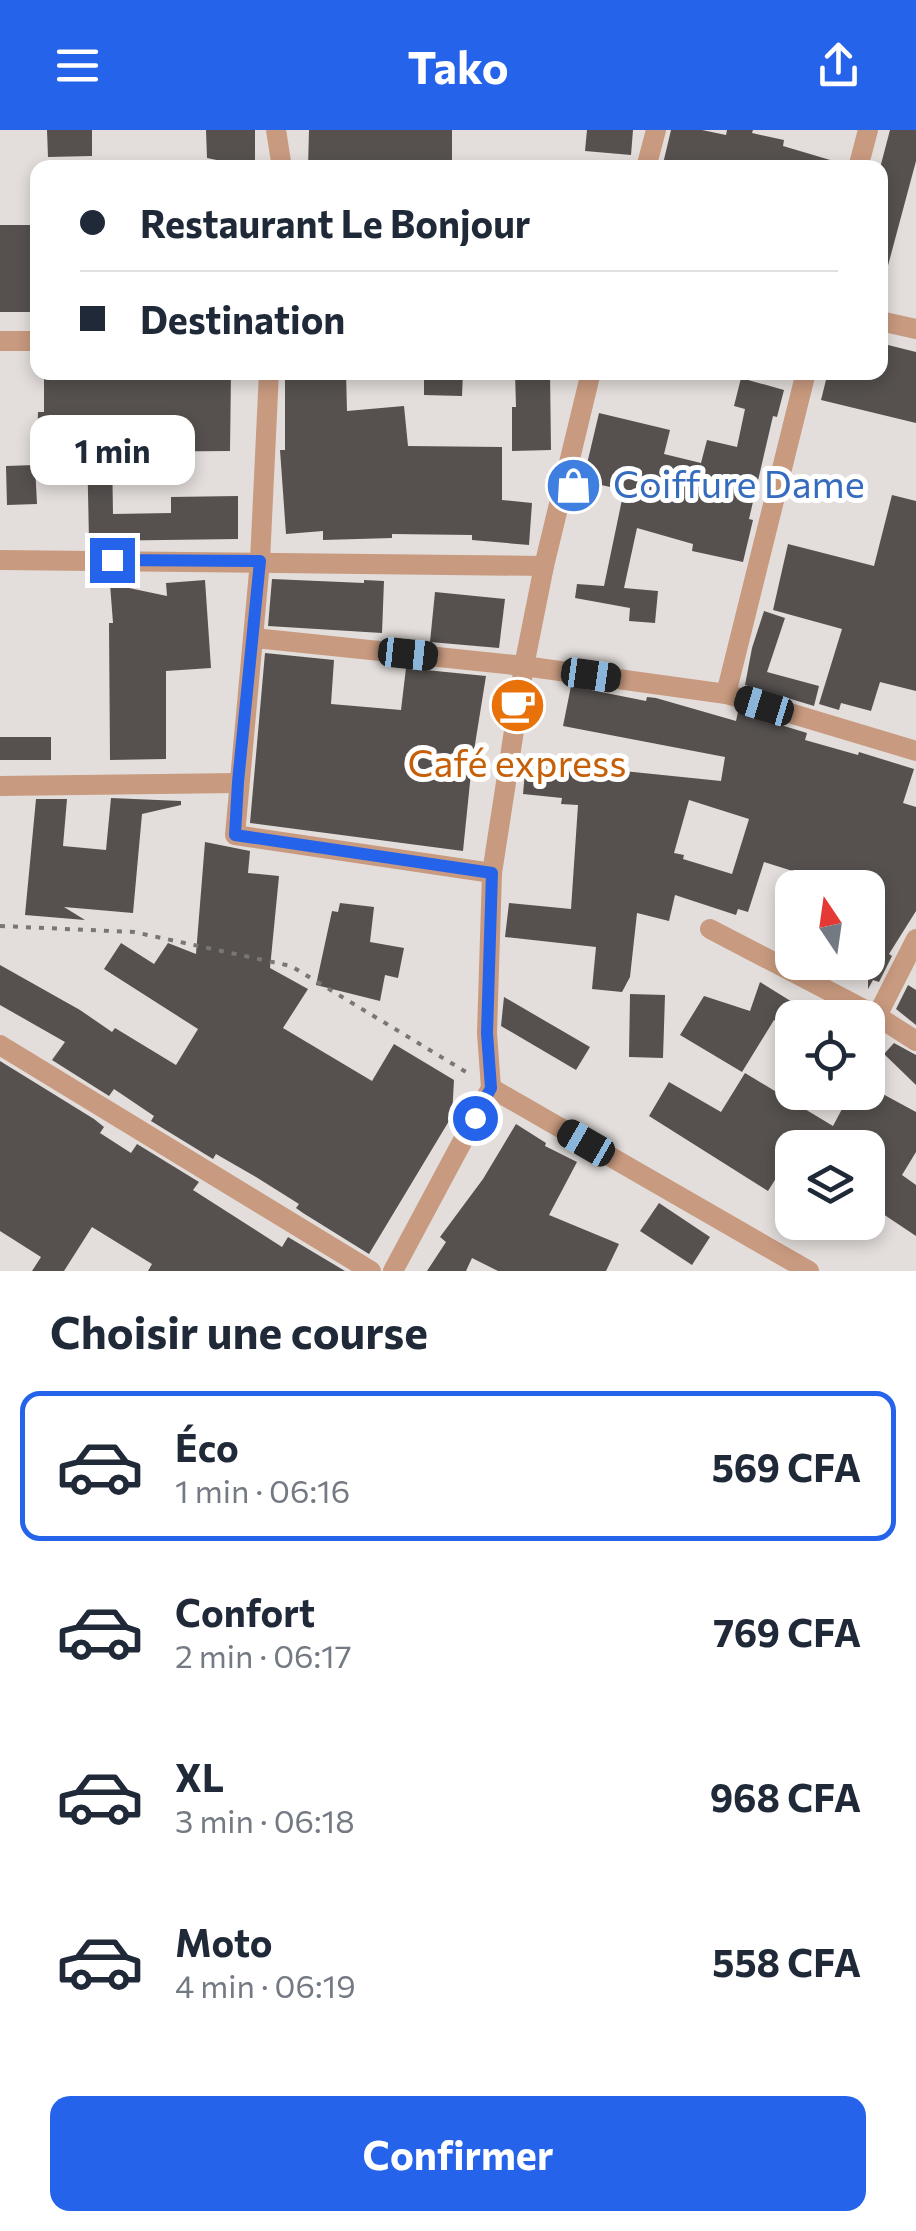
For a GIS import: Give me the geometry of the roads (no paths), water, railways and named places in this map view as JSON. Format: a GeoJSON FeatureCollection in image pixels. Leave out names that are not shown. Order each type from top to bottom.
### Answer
{"type":"FeatureCollection","features":[{"type":"Feature","properties":{"kind":"street"},"geometry":{"type":"LineString","coordinates":[[276,130],[281,160]]}},
{"type":"Feature","properties":{"kind":"street"},"geometry":{"type":"LineString","coordinates":[[648,160],[656,130]]}},
{"type":"Feature","properties":{"kind":"street"},"geometry":{"type":"LineString","coordinates":[[860,160],[868,130]]}},
{"type":"Feature","properties":{"kind":"street"},"geometry":{"type":"LineString","coordinates":[[888,323],[916,329]]}},
{"type":"Feature","properties":{"kind":"street"},"geometry":{"type":"LineString","coordinates":[[0,341],[30,341]]}},
{"type":"Feature","properties":{"kind":"street"},"geometry":{"type":"LineString","coordinates":[[269,380],[254,638],[233,830],[241,837],[492,873]]}},
{"type":"Feature","properties":{"kind":"street"},"geometry":{"type":"LineString","coordinates":[[393,1271],[491,1088],[487,1033],[492,873],[524,666],[589,380]]}},
{"type":"Feature","properties":{"kind":"street"},"geometry":{"type":"LineString","coordinates":[[726,694],[804,380]]}},
{"type":"Feature","properties":{"kind":"street"},"geometry":{"type":"LineString","coordinates":[[0,560],[544,566]]}},
{"type":"Feature","properties":{"kind":"street"},"geometry":{"type":"LineString","coordinates":[[254,638],[524,666],[726,694],[916,751]]}},
{"type":"Feature","properties":{"kind":"street"},"geometry":{"type":"LineString","coordinates":[[0,786],[238,782]]}},
{"type":"Feature","properties":{"kind":"street"},"geometry":{"type":"LineString","coordinates":[[710,929],[847,1000]]}},
{"type":"Feature","properties":{"kind":"street"},"geometry":{"type":"LineString","coordinates":[[885,1002],[916,939]]}},
{"type":"Feature","properties":{"kind":"street"},"geometry":{"type":"LineString","coordinates":[[885,1021],[916,1041]]}},
{"type":"Feature","properties":{"kind":"street"},"geometry":{"type":"LineString","coordinates":[[0,1044],[370,1271]]}},
{"type":"Feature","properties":{"kind":"street"},"geometry":{"type":"LineString","coordinates":[[491,1088],[809,1271]]}},
{"type":"Feature","properties":{"kind":"place","name":"Coiffure Dame"},"geometry":{"type":"Point","coordinates":[574,485]}},
{"type":"Feature","properties":{"kind":"place","name":"Café express"},"geometry":{"type":"Point","coordinates":[517,706]}}]}
